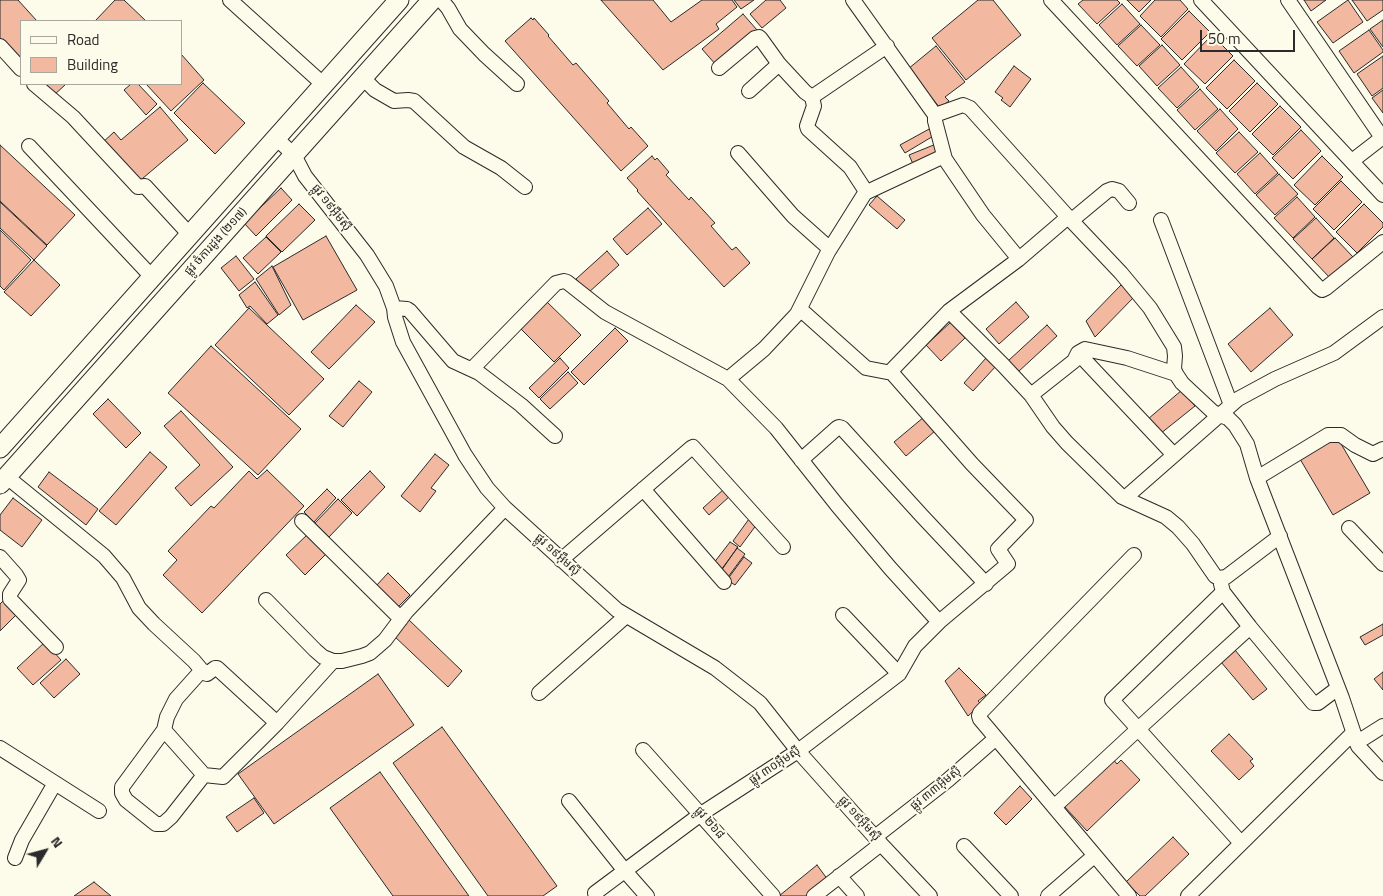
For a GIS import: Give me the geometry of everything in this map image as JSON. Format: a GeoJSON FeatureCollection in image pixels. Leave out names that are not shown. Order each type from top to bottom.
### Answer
{"type":"FeatureCollection","features":[{"type":"Feature","properties":{"kind":"main road","name":"ផ្លូវ ចំការដូង (២១៧)"},"geometry":{"type":"LineString","coordinates":[[0,448],[399,0]]}},
{"type":"Feature","properties":{"kind":"main road","name":"ផ្លូវ ចំការដូង (២១៧)"},"geometry":{"type":"LineString","coordinates":[[4,480],[432,0]]}},
{"type":"Feature","properties":{"kind":"street"},"geometry":{"type":"LineString","coordinates":[[230,0],[324,85]]}},
{"type":"Feature","properties":{"kind":"street"},"geometry":{"type":"LineString","coordinates":[[441,0],[460,29],[517,84]]}},
{"type":"Feature","properties":{"kind":"street"},"geometry":{"type":"LineString","coordinates":[[853,0],[935,115],[944,156],[983,215],[1019,259]]}},
{"type":"Feature","properties":{"kind":"street"},"geometry":{"type":"LineString","coordinates":[[1051,0],[1322,290],[1383,242]]}},
{"type":"Feature","properties":{"kind":"street"},"geometry":{"type":"LineString","coordinates":[[1201,0],[1383,194]]}},
{"type":"Feature","properties":{"kind":"street"},"geometry":{"type":"LineString","coordinates":[[1288,0],[1383,138],[1352,161]]}},
{"type":"Feature","properties":{"kind":"street"},"geometry":{"type":"LineString","coordinates":[[719,68],[757,37],[761,38],[779,64],[812,97],[814,106],[807,127],[850,167],[865,193]]}},
{"type":"Feature","properties":{"kind":"street"},"geometry":{"type":"LineString","coordinates":[[0,46],[20,68]]}},
{"type":"Feature","properties":{"kind":"street"},"geometry":{"type":"LineString","coordinates":[[812,97],[887,46]]}},
{"type":"Feature","properties":{"kind":"street"},"geometry":{"type":"LineString","coordinates":[[750,91],[779,64]]}},
{"type":"Feature","properties":{"kind":"street"},"geometry":{"type":"LineString","coordinates":[[363,78],[375,90],[394,101],[408,100],[414,102],[464,147],[501,168],[525,187]]}},
{"type":"Feature","properties":{"kind":"street"},"geometry":{"type":"LineString","coordinates":[[35,85],[73,117],[138,188],[145,186],[190,235]]}},
{"type":"Feature","properties":{"kind":"street"},"geometry":{"type":"LineString","coordinates":[[935,115],[963,104],[970,108],[1121,273],[1150,308],[1174,347],[1176,356],[1174,369],[1182,383],[1209,408],[1232,421],[1247,444],[1257,478],[1338,688],[1354,738],[1358,746],[1383,773]]}},
{"type":"Feature","properties":{"kind":"street","name":"ផ្លូវ ១៩អ៊ឹមស៊ី"},"geometry":{"type":"LineString","coordinates":[[276,138],[294,155],[305,176],[366,255],[386,286],[403,342],[446,422],[475,472],[487,488],[505,508],[617,610],[715,668],[752,696],[878,841],[930,896]]}},
{"type":"Feature","properties":{"kind":"street"},"geometry":{"type":"LineString","coordinates":[[29,146],[152,277]]}},
{"type":"Feature","properties":{"kind":"street"},"geometry":{"type":"LineString","coordinates":[[738,153],[793,216],[830,249]]}},
{"type":"Feature","properties":{"kind":"street"},"geometry":{"type":"LineString","coordinates":[[728,379],[764,349],[797,314],[830,249],[865,193],[944,156]]}},
{"type":"Feature","properties":{"kind":"street"},"geometry":{"type":"LineString","coordinates":[[800,309],[866,368],[890,372],[950,312],[1107,191],[1119,191],[1129,203]]}},
{"type":"Feature","properties":{"kind":"street"},"geometry":{"type":"LineString","coordinates":[[1162,220],[1231,405]]}},
{"type":"Feature","properties":{"kind":"street"},"geometry":{"type":"LineString","coordinates":[[472,369],[556,283],[567,282],[605,312],[728,379],[776,428],[837,506],[939,622]]}},
{"type":"Feature","properties":{"kind":"street"},"geometry":{"type":"LineString","coordinates":[[394,308],[407,308],[453,361],[472,369],[521,405],[555,436]]}},
{"type":"Feature","properties":{"kind":"street"},"geometry":{"type":"LineString","coordinates":[[950,312],[1030,395],[1067,443],[1122,497],[1166,517],[1193,544],[1215,576],[1219,578],[1223,592],[1314,703],[1318,703],[1338,688]]}},
{"type":"Feature","properties":{"kind":"street"},"geometry":{"type":"LineString","coordinates":[[1125,498],[1238,399],[1275,378],[1334,354],[1383,317]]}},
{"type":"Feature","properties":{"kind":"street"},"geometry":{"type":"LineString","coordinates":[[1078,352],[1089,350],[1127,358],[1176,374]]}},
{"type":"Feature","properties":{"kind":"street"},"geometry":{"type":"LineString","coordinates":[[1030,395],[1074,361],[1078,352]]}},
{"type":"Feature","properties":{"kind":"street"},"geometry":{"type":"LineString","coordinates":[[1078,352],[1174,455]]}},
{"type":"Feature","properties":{"kind":"street","name":"ផ្លូវ ៣០អ៊ឹមស៊ី"},"geometry":{"type":"LineString","coordinates":[[595,893],[701,814],[798,751],[899,674],[915,646],[939,622],[1008,564],[998,549],[1026,520],[972,464],[894,374],[890,372]]}},
{"type":"Feature","properties":{"kind":"street"},"geometry":{"type":"LineString","coordinates":[[801,460],[837,428],[842,428],[986,584]]}},
{"type":"Feature","properties":{"kind":"street"},"geometry":{"type":"LineString","coordinates":[[1257,478],[1328,435],[1341,435],[1373,454],[1383,449]]}},
{"type":"Feature","properties":{"kind":"street"},"geometry":{"type":"LineString","coordinates":[[561,560],[693,447],[784,547]]}},
{"type":"Feature","properties":{"kind":"street"},"geometry":{"type":"LineString","coordinates":[[4,480],[104,556],[123,578],[139,608],[194,660],[206,674],[217,668],[278,723]]}},
{"type":"Feature","properties":{"kind":"street"},"geometry":{"type":"LineString","coordinates":[[643,489],[724,582]]}},
{"type":"Feature","properties":{"kind":"street"},"geometry":{"type":"LineString","coordinates":[[266,600],[324,657],[333,661],[353,659],[370,652],[385,640],[401,619],[505,508]]}},
{"type":"Feature","properties":{"kind":"street"},"geometry":{"type":"LineString","coordinates":[[302,521],[401,619]]}},
{"type":"Feature","properties":{"kind":"street"},"geometry":{"type":"LineString","coordinates":[[1349,528],[1383,564]]}},
{"type":"Feature","properties":{"kind":"street"},"geometry":{"type":"LineString","coordinates":[[1219,578],[1226,577],[1280,536]]}},
{"type":"Feature","properties":{"kind":"street"},"geometry":{"type":"LineString","coordinates":[[1129,896],[979,716],[1134,555]]}},
{"type":"Feature","properties":{"kind":"street"},"geometry":{"type":"LineString","coordinates":[[0,557],[19,580],[10,594],[10,599],[56,647]]}},
{"type":"Feature","properties":{"kind":"street"},"geometry":{"type":"LineString","coordinates":[[1223,592],[1112,699],[1112,702],[1241,843]]}},
{"type":"Feature","properties":{"kind":"street"},"geometry":{"type":"LineString","coordinates":[[843,615],[899,674]]}},
{"type":"Feature","properties":{"kind":"street"},"geometry":{"type":"LineString","coordinates":[[539,693],[626,616]]}},
{"type":"Feature","properties":{"kind":"street"},"geometry":{"type":"LineString","coordinates":[[1054,807],[1250,627]]}},
{"type":"Feature","properties":{"kind":"street"},"geometry":{"type":"LineString","coordinates":[[164,730],[204,775],[225,776],[278,723],[333,661]]}},
{"type":"Feature","properties":{"kind":"street"},"geometry":{"type":"LineString","coordinates":[[202,670],[176,699],[167,716],[164,730],[122,787],[122,793],[126,800],[156,824],[163,824],[171,817],[204,775]]}},
{"type":"Feature","properties":{"kind":"street"},"geometry":{"type":"LineString","coordinates":[[1188,896],[1241,843],[1354,738],[1364,738],[1383,726]]}},
{"type":"Feature","properties":{"kind":"street","name":"ផ្លូវ ៣៣អ៊ឹមស៊ី"},"geometry":{"type":"LineString","coordinates":[[814,896],[840,876],[996,738]]}},
{"type":"Feature","properties":{"kind":"street"},"geometry":{"type":"LineString","coordinates":[[0,748],[99,811]]}},
{"type":"Feature","properties":{"kind":"street","name":"ផ្លូវ ២៦៨"},"geometry":{"type":"LineString","coordinates":[[644,750],[773,896]]}},
{"type":"Feature","properties":{"kind":"street"},"geometry":{"type":"LineString","coordinates":[[15,858],[22,840],[54,783]]}},
{"type":"Feature","properties":{"kind":"street"},"geometry":{"type":"LineString","coordinates":[[570,801],[647,896]]}},
{"type":"Feature","properties":{"kind":"street"},"geometry":{"type":"LineString","coordinates":[[964,846],[1011,896]]}},
{"type":"Feature","properties":{"kind":"street"},"geometry":{"type":"LineString","coordinates":[[1048,896],[1094,856]]}},
{"type":"Feature","properties":{"kind":"street"},"geometry":{"type":"LineString","coordinates":[[840,876],[857,896]]}},
{"type":"Feature","properties":{"kind":"building"},"geometry":{"type":"Polygon","coordinates":[[[0,0],[18,0],[36,20],[20,20],[20,65],[0,42],[0,0]]]}},
{"type":"Feature","properties":{"kind":"building"},"geometry":{"type":"Polygon","coordinates":[[[115,0],[124,0],[145,20],[96,20],[115,0]]]}},
{"type":"Feature","properties":{"kind":"building"},"geometry":{"type":"Polygon","coordinates":[[[601,0],[653,0],[671,22],[702,0],[732,0],[737,7],[716,24],[719,29],[663,70],[601,0]]]}},
{"type":"Feature","properties":{"kind":"building"},"geometry":{"type":"Polygon","coordinates":[[[734,0],[754,0],[741,9],[734,0]]]}},
{"type":"Feature","properties":{"kind":"building"},"geometry":{"type":"Polygon","coordinates":[[[766,0],[780,0],[786,8],[762,28],[750,14],[766,0]]]}},
{"type":"Feature","properties":{"kind":"building"},"geometry":{"type":"Polygon","coordinates":[[[978,0],[993,0],[1021,35],[966,80],[932,38],[978,0]]]}},
{"type":"Feature","properties":{"kind":"building"},"geometry":{"type":"Polygon","coordinates":[[[1083,0],[1117,0],[1120,3],[1097,24],[1078,4],[1083,0]]]}},
{"type":"Feature","properties":{"kind":"building"},"geometry":{"type":"Polygon","coordinates":[[[1127,0],[1151,0],[1139,12],[1127,0]]]}},
{"type":"Feature","properties":{"kind":"building"},"geometry":{"type":"Polygon","coordinates":[[[1155,0],[1180,0],[1188,9],[1161,37],[1140,16],[1155,0]]]}},
{"type":"Feature","properties":{"kind":"building"},"geometry":{"type":"Polygon","coordinates":[[[1304,0],[1326,0],[1311,11],[1304,0]]]}},
{"type":"Feature","properties":{"kind":"building"},"geometry":{"type":"Polygon","coordinates":[[[1348,0],[1363,22],[1333,43],[1317,22],[1348,0]]]}},
{"type":"Feature","properties":{"kind":"building"},"geometry":{"type":"Polygon","coordinates":[[[1352,0],[1383,0],[1383,10],[1367,21],[1352,0]]]}},
{"type":"Feature","properties":{"kind":"building"},"geometry":{"type":"Polygon","coordinates":[[[1122,4],[1140,24],[1117,45],[1099,25],[1122,4]]]}},
{"type":"Feature","properties":{"kind":"building"},"geometry":{"type":"Polygon","coordinates":[[[1189,11],[1210,32],[1182,60],[1161,39],[1189,11]]]}},
{"type":"Feature","properties":{"kind":"building"},"geometry":{"type":"Polygon","coordinates":[[[743,14],[757,30],[716,65],[702,49],[743,14]]]}},
{"type":"Feature","properties":{"kind":"building"},"geometry":{"type":"Polygon","coordinates":[[[531,18],[533,20],[534,18],[573,65],[576,63],[609,101],[607,103],[629,129],[631,127],[648,146],[621,171],[505,41],[531,18]]]}},
{"type":"Feature","properties":{"kind":"building"},"geometry":{"type":"Polygon","coordinates":[[[1383,20],[1383,47],[1370,29],[1383,20]]]}},
{"type":"Feature","properties":{"kind":"building"},"geometry":{"type":"Polygon","coordinates":[[[1141,25],[1160,45],[1137,66],[1118,46],[1141,25]]]}},
{"type":"Feature","properties":{"kind":"building"},"geometry":{"type":"Polygon","coordinates":[[[1369,30],[1383,52],[1354,73],[1339,51],[1369,30]]]}},
{"type":"Feature","properties":{"kind":"building"},"geometry":{"type":"Polygon","coordinates":[[[1212,35],[1233,56],[1205,84],[1184,64],[1212,35]]]}},
{"type":"Feature","properties":{"kind":"building"},"geometry":{"type":"Polygon","coordinates":[[[1162,45],[1180,65],[1157,86],[1139,66],[1162,45]]]}},
{"type":"Feature","properties":{"kind":"building"},"geometry":{"type":"Polygon","coordinates":[[[936,46],[965,82],[945,97],[949,101],[940,108],[908,69],[936,46]]]}},
{"type":"Feature","properties":{"kind":"building"},"geometry":{"type":"Polygon","coordinates":[[[182,55],[204,80],[171,111],[147,85],[182,85],[182,55]]]}},
{"type":"Feature","properties":{"kind":"building"},"geometry":{"type":"Polygon","coordinates":[[[1383,56],[1383,88],[1372,96],[1357,74],[1383,56]]]}},
{"type":"Feature","properties":{"kind":"building"},"geometry":{"type":"Polygon","coordinates":[[[1234,60],[1255,81],[1227,109],[1206,88],[1234,60]]]}},
{"type":"Feature","properties":{"kind":"building"},"geometry":{"type":"Polygon","coordinates":[[[1014,66],[1031,79],[1010,107],[995,92],[1014,66]]]}},
{"type":"Feature","properties":{"kind":"building"},"geometry":{"type":"Polygon","coordinates":[[[1181,67],[1199,87],[1177,108],[1158,88],[1181,67]]]}},
{"type":"Feature","properties":{"kind":"building"},"geometry":{"type":"Polygon","coordinates":[[[203,83],[245,123],[215,154],[174,113],[203,83]]]}},
{"type":"Feature","properties":{"kind":"building"},"geometry":{"type":"Polygon","coordinates":[[[1257,83],[1278,104],[1250,132],[1229,111],[1257,83]]]}},
{"type":"Feature","properties":{"kind":"building"},"geometry":{"type":"Polygon","coordinates":[[[40,85],[65,85],[52,97],[40,85]]]}},
{"type":"Feature","properties":{"kind":"building"},"geometry":{"type":"Polygon","coordinates":[[[130,85],[139,85],[157,104],[146,115],[124,90],[130,85]]]}},
{"type":"Feature","properties":{"kind":"building"},"geometry":{"type":"Polygon","coordinates":[[[1200,89],[1218,109],[1195,130],[1177,110],[1200,89]]]}},
{"type":"Feature","properties":{"kind":"building"},"geometry":{"type":"Polygon","coordinates":[[[1383,90],[1383,113],[1372,98],[1383,90]]]}},
{"type":"Feature","properties":{"kind":"building"},"geometry":{"type":"Polygon","coordinates":[[[1280,106],[1301,127],[1273,155],[1252,134],[1280,106]]]}},
{"type":"Feature","properties":{"kind":"building"},"geometry":{"type":"Polygon","coordinates":[[[160,107],[188,140],[136,184],[101,144],[114,132],[121,140],[160,107]]]}},
{"type":"Feature","properties":{"kind":"building"},"geometry":{"type":"Polygon","coordinates":[[[1220,109],[1238,129],[1216,151],[1197,131],[1220,109]]]}},
{"type":"Feature","properties":{"kind":"building"},"geometry":{"type":"Polygon","coordinates":[[[931,128],[935,135],[905,153],[900,145],[931,128]]]}},
{"type":"Feature","properties":{"kind":"building"},"geometry":{"type":"Polygon","coordinates":[[[1301,130],[1321,151],[1293,179],[1272,158],[1301,130]]]}},
{"type":"Feature","properties":{"kind":"building"},"geometry":{"type":"Polygon","coordinates":[[[1239,132],[1258,152],[1235,173],[1216,153],[1239,132]]]}},
{"type":"Feature","properties":{"kind":"building"},"geometry":{"type":"Polygon","coordinates":[[[936,144],[940,153],[913,164],[909,155],[936,144]]]}},
{"type":"Feature","properties":{"kind":"building"},"geometry":{"type":"Polygon","coordinates":[[[0,145],[75,215],[47,245],[0,201],[0,145]]]}},
{"type":"Feature","properties":{"kind":"building"},"geometry":{"type":"Polygon","coordinates":[[[1260,153],[1278,173],[1255,194],[1237,174],[1260,153]]]}},
{"type":"Feature","properties":{"kind":"building"},"geometry":{"type":"Polygon","coordinates":[[[652,156],[655,160],[657,158],[669,172],[666,175],[689,200],[691,197],[715,223],[711,226],[732,250],[736,247],[750,263],[724,287],[627,178],[652,156]]]}},
{"type":"Feature","properties":{"kind":"building"},"geometry":{"type":"Polygon","coordinates":[[[1322,156],[1343,177],[1315,205],[1294,185],[1322,156]]]}},
{"type":"Feature","properties":{"kind":"building"},"geometry":{"type":"Polygon","coordinates":[[[1279,174],[1298,194],[1275,215],[1256,195],[1279,174]]]}},
{"type":"Feature","properties":{"kind":"building"},"geometry":{"type":"Polygon","coordinates":[[[1341,181],[1362,202],[1334,230],[1313,209],[1341,181]]]}},
{"type":"Feature","properties":{"kind":"building"},"geometry":{"type":"Polygon","coordinates":[[[281,188],[292,200],[256,236],[244,223],[281,188]]]}},
{"type":"Feature","properties":{"kind":"building"},"geometry":{"type":"Polygon","coordinates":[[[877,196],[905,220],[897,229],[869,205],[877,196]]]}},
{"type":"Feature","properties":{"kind":"building"},"geometry":{"type":"Polygon","coordinates":[[[1297,197],[1315,217],[1293,238],[1274,218],[1297,197]]]}},
{"type":"Feature","properties":{"kind":"building"},"geometry":{"type":"Polygon","coordinates":[[[0,202],[47,246],[34,260],[0,228],[0,202]]]}},
{"type":"Feature","properties":{"kind":"building"},"geometry":{"type":"Polygon","coordinates":[[[299,204],[315,220],[282,252],[266,236],[299,204]]]}},
{"type":"Feature","properties":{"kind":"building"},"geometry":{"type":"Polygon","coordinates":[[[1364,204],[1383,223],[1383,227],[1357,253],[1336,232],[1364,204]]]}},
{"type":"Feature","properties":{"kind":"building"},"geometry":{"type":"Polygon","coordinates":[[[648,208],[662,224],[627,255],[613,239],[648,208]]]}},
{"type":"Feature","properties":{"kind":"building"},"geometry":{"type":"Polygon","coordinates":[[[1316,218],[1334,238],[1312,259],[1293,239],[1316,218]]]}},
{"type":"Feature","properties":{"kind":"building"},"geometry":{"type":"Polygon","coordinates":[[[0,230],[31,260],[4,290],[0,286],[0,230]]]}},
{"type":"Feature","properties":{"kind":"building"},"geometry":{"type":"Polygon","coordinates":[[[326,236],[357,290],[303,320],[273,267],[326,236]]]}},
{"type":"Feature","properties":{"kind":"building"},"geometry":{"type":"Polygon","coordinates":[[[266,237],[281,252],[258,274],[243,258],[266,237]]]}},
{"type":"Feature","properties":{"kind":"building"},"geometry":{"type":"Polygon","coordinates":[[[1335,238],[1354,258],[1331,279],[1312,259],[1335,238]]]}},
{"type":"Feature","properties":{"kind":"building"},"geometry":{"type":"Polygon","coordinates":[[[607,251],[619,265],[588,293],[576,279],[607,251]]]}},
{"type":"Feature","properties":{"kind":"building"},"geometry":{"type":"Polygon","coordinates":[[[236,256],[254,279],[239,291],[221,268],[236,256]]]}},
{"type":"Feature","properties":{"kind":"building"},"geometry":{"type":"Polygon","coordinates":[[[34,260],[60,285],[31,316],[4,292],[34,260]]]}},
{"type":"Feature","properties":{"kind":"building"},"geometry":{"type":"Polygon","coordinates":[[[272,266],[291,305],[279,315],[256,279],[272,266]]]}},
{"type":"Feature","properties":{"kind":"building"},"geometry":{"type":"Polygon","coordinates":[[[255,282],[278,315],[267,324],[250,306],[247,308],[239,295],[255,282]]]}},
{"type":"Feature","properties":{"kind":"building"},"geometry":{"type":"Polygon","coordinates":[[[1121,285],[1134,297],[1095,337],[1086,321],[1121,285]]]}},
{"type":"Feature","properties":{"kind":"building"},"geometry":{"type":"Polygon","coordinates":[[[546,301],[581,335],[554,362],[520,328],[546,301]]]}},
{"type":"Feature","properties":{"kind":"building"},"geometry":{"type":"Polygon","coordinates":[[[1016,302],[1029,317],[999,344],[986,329],[1016,302]]]}},
{"type":"Feature","properties":{"kind":"building"},"geometry":{"type":"Polygon","coordinates":[[[356,305],[375,322],[329,369],[311,352],[356,305]]]}},
{"type":"Feature","properties":{"kind":"building"},"geometry":{"type":"Polygon","coordinates":[[[249,308],[324,379],[289,415],[215,345],[249,308]]]}},
{"type":"Feature","properties":{"kind":"building"},"geometry":{"type":"Polygon","coordinates":[[[1270,308],[1293,335],[1251,372],[1228,344],[1270,308]]]}},
{"type":"Feature","properties":{"kind":"building"},"geometry":{"type":"Polygon","coordinates":[[[951,322],[965,338],[941,361],[926,345],[951,322]]]}},
{"type":"Feature","properties":{"kind":"building"},"geometry":{"type":"Polygon","coordinates":[[[1047,325],[1057,336],[1018,372],[1008,361],[1047,325]]]}},
{"type":"Feature","properties":{"kind":"building"},"geometry":{"type":"Polygon","coordinates":[[[615,328],[628,341],[584,385],[571,372],[615,328]]]}},
{"type":"Feature","properties":{"kind":"building"},"geometry":{"type":"Polygon","coordinates":[[[211,346],[301,429],[258,475],[168,393],[211,346]]]}},
{"type":"Feature","properties":{"kind":"building"},"geometry":{"type":"Polygon","coordinates":[[[560,358],[569,368],[539,398],[529,388],[560,358]]]}},
{"type":"Feature","properties":{"kind":"building"},"geometry":{"type":"Polygon","coordinates":[[[986,358],[996,366],[973,391],[964,383],[986,358]]]}},
{"type":"Feature","properties":{"kind":"building"},"geometry":{"type":"Polygon","coordinates":[[[568,372],[578,383],[550,409],[540,399],[568,372]]]}},
{"type":"Feature","properties":{"kind":"building"},"geometry":{"type":"Polygon","coordinates":[[[359,381],[372,392],[343,427],[329,416],[359,381]]]}},
{"type":"Feature","properties":{"kind":"building"},"geometry":{"type":"Polygon","coordinates":[[[1182,390],[1195,406],[1160,434],[1148,419],[1182,390]]]}},
{"type":"Feature","properties":{"kind":"building"},"geometry":{"type":"Polygon","coordinates":[[[108,399],[141,433],[126,448],[93,414],[108,399]]]}},
{"type":"Feature","properties":{"kind":"building"},"geometry":{"type":"Polygon","coordinates":[[[181,411],[233,467],[191,506],[175,488],[200,465],[164,426],[181,411]]]}},
{"type":"Feature","properties":{"kind":"building"},"geometry":{"type":"Polygon","coordinates":[[[924,417],[935,431],[906,456],[894,442],[924,417]]]}},
{"type":"Feature","properties":{"kind":"building"},"geometry":{"type":"Polygon","coordinates":[[[1337,437],[1370,493],[1333,515],[1300,459],[1337,437]]]}},
{"type":"Feature","properties":{"kind":"building"},"geometry":{"type":"Polygon","coordinates":[[[150,452],[167,467],[116,525],[99,511],[150,452]]]}},
{"type":"Feature","properties":{"kind":"building"},"geometry":{"type":"Polygon","coordinates":[[[435,454],[449,465],[431,488],[436,491],[420,512],[401,496],[435,454]]]}},
{"type":"Feature","properties":{"kind":"building"},"geometry":{"type":"Polygon","coordinates":[[[267,470],[304,506],[202,613],[163,575],[177,560],[168,551],[211,506],[214,508],[249,471],[257,479],[267,470]]]}},
{"type":"Feature","properties":{"kind":"building"},"geometry":{"type":"Polygon","coordinates":[[[370,471],[385,487],[357,516],[341,500],[370,471]]]}},
{"type":"Feature","properties":{"kind":"building"},"geometry":{"type":"Polygon","coordinates":[[[49,472],[98,509],[86,525],[38,487],[49,472]]]}},
{"type":"Feature","properties":{"kind":"building"},"geometry":{"type":"Polygon","coordinates":[[[327,489],[336,498],[314,522],[304,512],[327,489]]]}},
{"type":"Feature","properties":{"kind":"building"},"geometry":{"type":"Polygon","coordinates":[[[724,489],[730,496],[709,515],[703,508],[724,489]]]}},
{"type":"Feature","properties":{"kind":"building"},"geometry":{"type":"Polygon","coordinates":[[[13,498],[42,520],[22,547],[0,530],[0,515],[13,498]]]}},
{"type":"Feature","properties":{"kind":"building"},"geometry":{"type":"Polygon","coordinates":[[[338,499],[352,513],[329,537],[315,523],[338,499]]]}},
{"type":"Feature","properties":{"kind":"building"},"geometry":{"type":"Polygon","coordinates":[[[749,519],[757,524],[740,547],[733,541],[749,519]]]}},
{"type":"Feature","properties":{"kind":"building"},"geometry":{"type":"Polygon","coordinates":[[[308,534],[327,553],[305,575],[286,555],[308,534]]]}},
{"type":"Feature","properties":{"kind":"building"},"geometry":{"type":"Polygon","coordinates":[[[730,542],[738,547],[721,570],[713,564],[730,542]]]}},
{"type":"Feature","properties":{"kind":"building"},"geometry":{"type":"Polygon","coordinates":[[[737,548],[745,554],[728,577],[721,571],[737,548]]]}},
{"type":"Feature","properties":{"kind":"building"},"geometry":{"type":"Polygon","coordinates":[[[744,557],[752,563],[735,585],[727,580],[744,557]]]}},
{"type":"Feature","properties":{"kind":"building"},"geometry":{"type":"Polygon","coordinates":[[[388,573],[410,595],[397,608],[376,586],[388,573]]]}},
{"type":"Feature","properties":{"kind":"building"},"geometry":{"type":"Polygon","coordinates":[[[4,600],[18,613],[0,631],[0,604],[4,600]]]}},
{"type":"Feature","properties":{"kind":"building"},"geometry":{"type":"Polygon","coordinates":[[[408,619],[462,671],[448,687],[393,635],[408,619]]]}},
{"type":"Feature","properties":{"kind":"building"},"geometry":{"type":"Polygon","coordinates":[[[1383,624],[1383,635],[1365,645],[1360,637],[1383,624]]]}},
{"type":"Feature","properties":{"kind":"building"},"geometry":{"type":"Polygon","coordinates":[[[45,642],[61,660],[33,685],[17,668],[45,642]]]}},
{"type":"Feature","properties":{"kind":"building"},"geometry":{"type":"Polygon","coordinates":[[[1235,650],[1267,689],[1253,700],[1221,662],[1235,650]]]}},
{"type":"Feature","properties":{"kind":"building"},"geometry":{"type":"Polygon","coordinates":[[[66,659],[80,674],[54,698],[40,683],[66,659]]]}},
{"type":"Feature","properties":{"kind":"building"},"geometry":{"type":"Polygon","coordinates":[[[959,668],[986,695],[978,701],[981,704],[968,716],[945,681],[959,668]]]}},
{"type":"Feature","properties":{"kind":"building"},"geometry":{"type":"Polygon","coordinates":[[[1383,672],[1383,690],[1374,679],[1383,672]]]}},
{"type":"Feature","properties":{"kind":"building"},"geometry":{"type":"Polygon","coordinates":[[[378,674],[414,725],[274,824],[238,774],[378,674]]]}},
{"type":"Feature","properties":{"kind":"building"},"geometry":{"type":"Polygon","coordinates":[[[442,727],[557,886],[543,896],[488,896],[393,763],[442,727]]]}},
{"type":"Feature","properties":{"kind":"building"},"geometry":{"type":"Polygon","coordinates":[[[1229,734],[1253,759],[1250,761],[1254,766],[1239,780],[1211,751],[1229,734]]]}},
{"type":"Feature","properties":{"kind":"building"},"geometry":{"type":"Polygon","coordinates":[[[1112,758],[1117,764],[1121,760],[1140,780],[1087,831],[1063,805],[1112,758]]]}},
{"type":"Feature","properties":{"kind":"building"},"geometry":{"type":"Polygon","coordinates":[[[380,772],[469,896],[393,896],[330,808],[380,772]]]}},
{"type":"Feature","properties":{"kind":"building"},"geometry":{"type":"Polygon","coordinates":[[[1020,786],[1032,799],[1006,825],[994,813],[1020,786]]]}},
{"type":"Feature","properties":{"kind":"building"},"geometry":{"type":"Polygon","coordinates":[[[254,798],[264,813],[237,832],[226,817],[254,798]]]}},
{"type":"Feature","properties":{"kind":"building"},"geometry":{"type":"Polygon","coordinates":[[[1173,837],[1189,854],[1145,896],[1140,896],[1126,882],[1173,837]]]}},
{"type":"Feature","properties":{"kind":"building"},"geometry":{"type":"Polygon","coordinates":[[[817,865],[828,880],[807,896],[779,896],[817,865]]]}},
{"type":"Feature","properties":{"kind":"building"},"geometry":{"type":"Polygon","coordinates":[[[94,882],[111,896],[74,896],[94,882]]]}}]}
